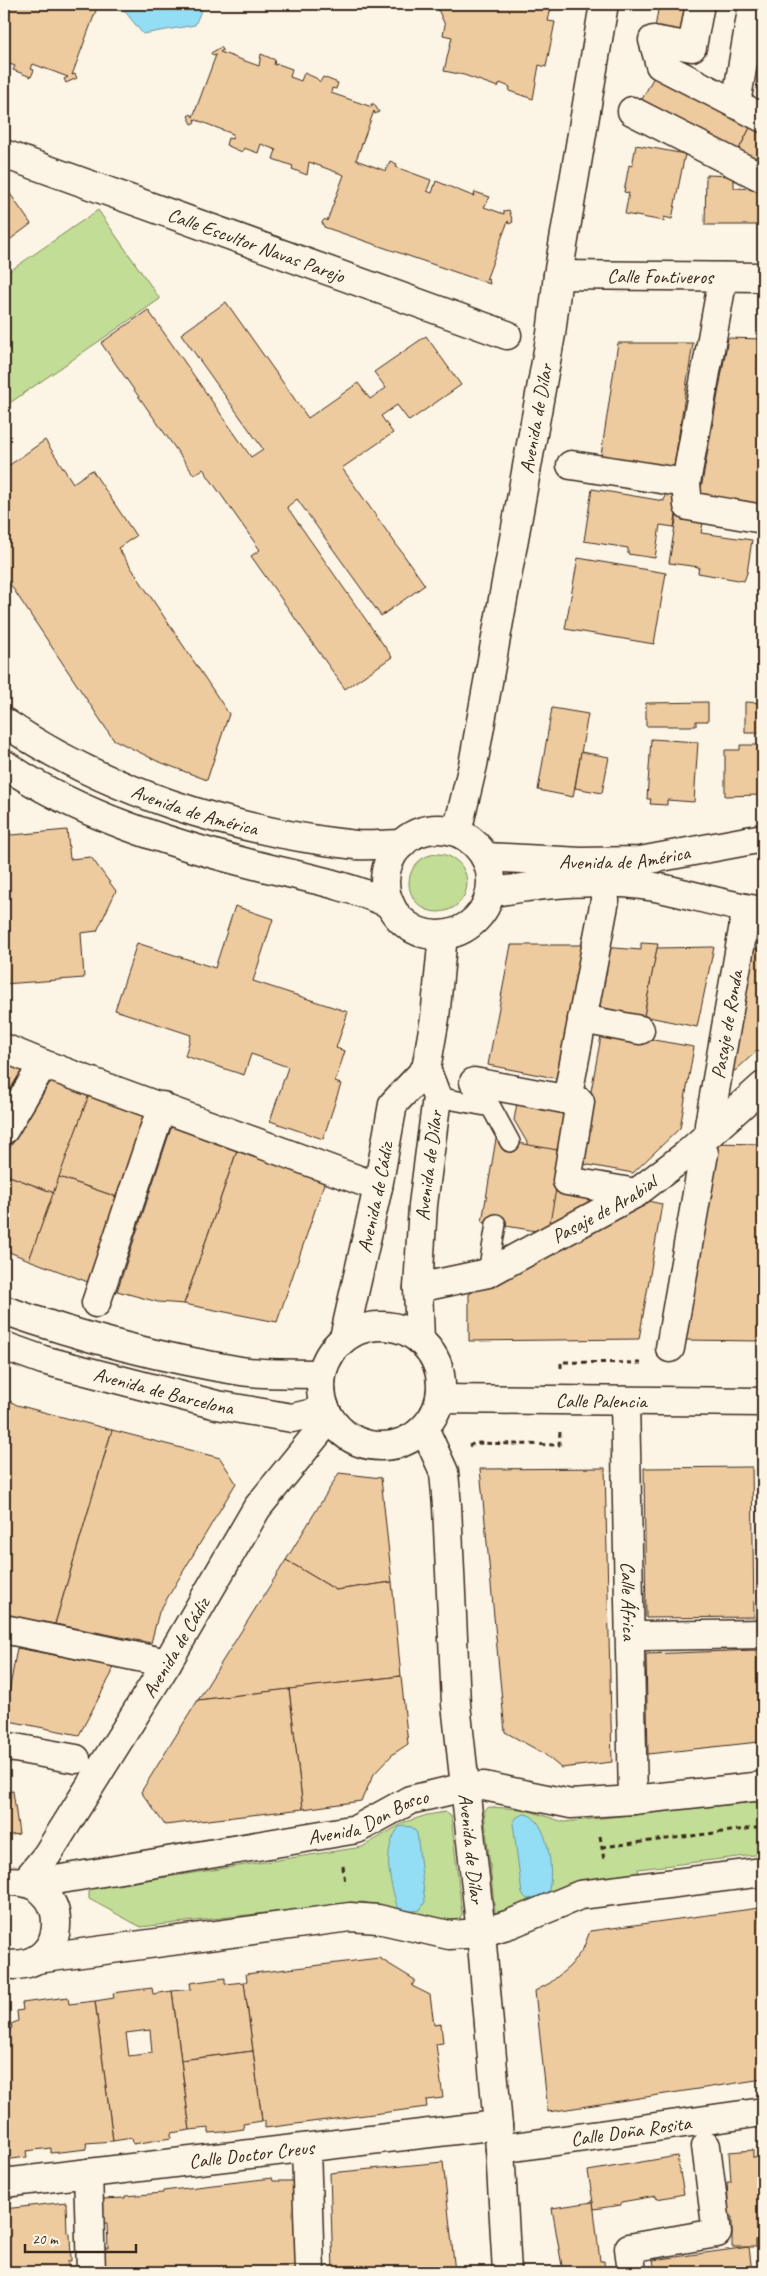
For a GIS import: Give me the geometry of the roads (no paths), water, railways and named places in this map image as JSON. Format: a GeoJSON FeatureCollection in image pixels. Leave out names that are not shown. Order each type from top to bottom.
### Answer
{"type":"FeatureCollection","features":[{"type":"Feature","properties":{"kind":"main road","name":"Avenida de Dílar"},"geometry":{"type":"LineString","coordinates":[[457,832],[473,765],[551,334],[558,275],[604,4]]}},
{"type":"Feature","properties":{"kind":"main road"},"geometry":{"type":"LineString","coordinates":[[649,51],[653,40],[692,47],[700,4]]}},
{"type":"Feature","properties":{"kind":"main road"},"geometry":{"type":"LineString","coordinates":[[738,92],[753,4]]}},
{"type":"Feature","properties":{"kind":"main road"},"geometry":{"type":"LineString","coordinates":[[649,51],[763,103]]}},
{"type":"Feature","properties":{"kind":"main road"},"geometry":{"type":"LineString","coordinates":[[649,51],[660,66],[763,118]]}},
{"type":"Feature","properties":{"kind":"main road"},"geometry":{"type":"LineString","coordinates":[[632,111],[763,178]]}},
{"type":"Feature","properties":{"kind":"main road","name":"Calle Escultor Navas Parejo"},"geometry":{"type":"LineString","coordinates":[[4,154],[507,335]]}},
{"type":"Feature","properties":{"kind":"main road","name":"Calle Fontiveros"},"geometry":{"type":"LineString","coordinates":[[558,275],[763,277]]}},
{"type":"Feature","properties":{"kind":"main road"},"geometry":{"type":"LineString","coordinates":[[723,277],[686,483],[688,506],[763,520]]}},
{"type":"Feature","properties":{"kind":"main road"},"geometry":{"type":"LineString","coordinates":[[571,465],[686,483]]}},
{"type":"Feature","properties":{"kind":"main road","name":"Avenida de América"},"geometry":{"type":"LineString","coordinates":[[4,722],[89,771],[172,803],[261,830],[358,845],[402,844]]}},
{"type":"Feature","properties":{"kind":"main road","name":"Avenida de América"},"geometry":{"type":"LineString","coordinates":[[4,764],[22,777],[77,805],[155,836],[254,865],[336,884],[390,904]]}},
{"type":"Feature","properties":{"kind":"main road"},"geometry":{"type":"LineString","coordinates":[[441,829],[457,832],[475,843],[485,857],[491,875],[490,893],[483,912],[475,920],[455,933],[431,935],[410,927],[395,913],[386,894],[386,872],[394,852],[402,844],[426,831],[441,829]]}},
{"type":"Feature","properties":{"kind":"main road","name":"Avenida de América"},"geometry":{"type":"LineString","coordinates":[[485,857],[581,862],[640,861],[763,838]]}},
{"type":"Feature","properties":{"kind":"main road","name":"Avenida de América"},"geometry":{"type":"LineString","coordinates":[[490,893],[517,888],[605,883],[655,887],[730,906],[754,917]]}},
{"type":"Feature","properties":{"kind":"main road"},"geometry":{"type":"LineString","coordinates":[[567,1100],[605,900]]}},
{"type":"Feature","properties":{"kind":"main road","name":"Pasaje de Ronda"},"geometry":{"type":"LineString","coordinates":[[709,1125],[754,917]]}},
{"type":"Feature","properties":{"kind":"main road"},"geometry":{"type":"LineString","coordinates":[[426,1069],[435,1018],[442,935]]}},
{"type":"Feature","properties":{"kind":"main road"},"geometry":{"type":"LineString","coordinates":[[582,1019],[640,1030]]}},
{"type":"Feature","properties":{"kind":"main road"},"geometry":{"type":"LineString","coordinates":[[4,1048],[378,1187]]}},
{"type":"Feature","properties":{"kind":"main road"},"geometry":{"type":"LineString","coordinates":[[4,1130],[43,1064]]}},
{"type":"Feature","properties":{"kind":"main road","name":"Avenida de Dílar"},"geometry":{"type":"LineString","coordinates":[[420,1340],[418,1288],[423,1205],[437,1097],[426,1069]]}},
{"type":"Feature","properties":{"kind":"main road","name":"Avenida de Cádiz"},"geometry":{"type":"LineString","coordinates":[[344,1338],[378,1187],[393,1104],[426,1069]]}},
{"type":"Feature","properties":{"kind":"main road"},"geometry":{"type":"LineString","coordinates":[[474,1082],[580,1102],[567,1181],[636,1193]]}},
{"type":"Feature","properties":{"kind":"main road","name":"Pasaje de Arabial"},"geometry":{"type":"LineString","coordinates":[[418,1288],[488,1273],[636,1193],[687,1154],[763,1086]]}},
{"type":"Feature","properties":{"kind":"main road"},"geometry":{"type":"LineString","coordinates":[[96,1303],[162,1106]]}},
{"type":"Feature","properties":{"kind":"main road"},"geometry":{"type":"LineString","coordinates":[[670,1348],[704,1153]]}},
{"type":"Feature","properties":{"kind":"main road","name":"Avenida de Barcelona"},"geometry":{"type":"LineString","coordinates":[[4,1310],[57,1329],[137,1349],[243,1371],[322,1374]]}},
{"type":"Feature","properties":{"kind":"main road"},"geometry":{"type":"LineString","coordinates":[[382,1326],[402,1330],[420,1340],[431,1352],[438,1367],[442,1383],[440,1399],[434,1414],[424,1428],[410,1439],[393,1445],[375,1445],[357,1441],[342,1431],[328,1414],[321,1392],[322,1374],[334,1348],[344,1338],[362,1329],[382,1326]]}},
{"type":"Feature","properties":{"kind":"main road","name":"Avenida de Barcelona"},"geometry":{"type":"LineString","coordinates":[[4,1346],[43,1360],[217,1405],[292,1418],[328,1414]]}},
{"type":"Feature","properties":{"kind":"main road","name":"Calle Palencia"},"geometry":{"type":"LineString","coordinates":[[440,1399],[763,1402]]}},
{"type":"Feature","properties":{"kind":"main road","name":"Calle África"},"geometry":{"type":"LineString","coordinates":[[625,1401],[633,1800]]}},
{"type":"Feature","properties":{"kind":"main road","name":"Avenida de Cádiz"},"geometry":{"type":"LineString","coordinates":[[20,1883],[47,1855],[167,1663],[257,1508],[328,1414]]}},
{"type":"Feature","properties":{"kind":"main road","name":"Avenida de Dílar"},"geometry":{"type":"LineString","coordinates":[[424,1428],[444,1472],[446,1488],[454,1674],[481,1933],[499,2137],[507,2272]]}},
{"type":"Feature","properties":{"kind":"main road"},"geometry":{"type":"LineString","coordinates":[[4,1629],[167,1663]]}},
{"type":"Feature","properties":{"kind":"main road"},"geometry":{"type":"LineString","coordinates":[[644,1636],[763,1634]]}},
{"type":"Feature","properties":{"kind":"main road"},"geometry":{"type":"LineString","coordinates":[[4,1746],[76,1760]]}},
{"type":"Feature","properties":{"kind":"main road","name":"Avenida Don Bosco"},"geometry":{"type":"LineString","coordinates":[[20,1883],[357,1830],[410,1800],[465,1787],[484,1786],[571,1804],[633,1800],[763,1786]]}},
{"type":"Feature","properties":{"kind":"main road"},"geometry":{"type":"LineString","coordinates":[[4,1964],[25,1964],[37,1960],[350,1917],[378,1919],[449,1935],[481,1933],[510,1924],[580,1895],[763,1872]]}},
{"type":"Feature","properties":{"kind":"main road"},"geometry":{"type":"LineString","coordinates":[[20,1883],[43,1891],[51,1902],[56,1914],[54,1940],[47,1951],[37,1960]]}},
{"type":"Feature","properties":{"kind":"main road","name":"Calle Doña Rosita"},"geometry":{"type":"LineString","coordinates":[[499,2137],[763,2112]]}},
{"type":"Feature","properties":{"kind":"main road","name":"Calle Doctor Creus"},"geometry":{"type":"LineString","coordinates":[[4,2183],[306,2148],[499,2137]]}},
{"type":"Feature","properties":{"kind":"main road"},"geometry":{"type":"LineString","coordinates":[[632,2272],[628,2248],[717,2233],[706,2146]]}},
{"type":"Feature","properties":{"kind":"main road"},"geometry":{"type":"LineString","coordinates":[[306,2148],[310,2272]]}},
{"type":"Feature","properties":{"kind":"main road"},"geometry":{"type":"LineString","coordinates":[[88,2173],[91,2272]]}},
{"type":"Feature","properties":{"kind":"lane"},"geometry":{"type":"LineString","coordinates":[[437,1097],[491,1107],[510,1142]]}},
{"type":"Feature","properties":{"kind":"lane"},"geometry":{"type":"LineString","coordinates":[[488,1273],[496,1224]]}},
{"type":"Feature","properties":{"kind":"water"},"geometry":{"type":"Polygon","coordinates":[[[119,4],[204,4],[195,25],[143,34],[119,4]]]}},
{"type":"Feature","properties":{"kind":"water"},"geometry":{"type":"Polygon","coordinates":[[[524,1814],[532,1817],[539,1824],[548,1847],[551,1873],[550,1884],[546,1895],[539,1899],[527,1899],[522,1894],[513,1823],[517,1817],[524,1814]]]}},
{"type":"Feature","properties":{"kind":"water"},"geometry":{"type":"Polygon","coordinates":[[[399,1827],[412,1827],[417,1833],[425,1902],[420,1910],[403,1911],[400,1909],[397,1906],[392,1887],[389,1852],[394,1835],[399,1827]]]}}]}
